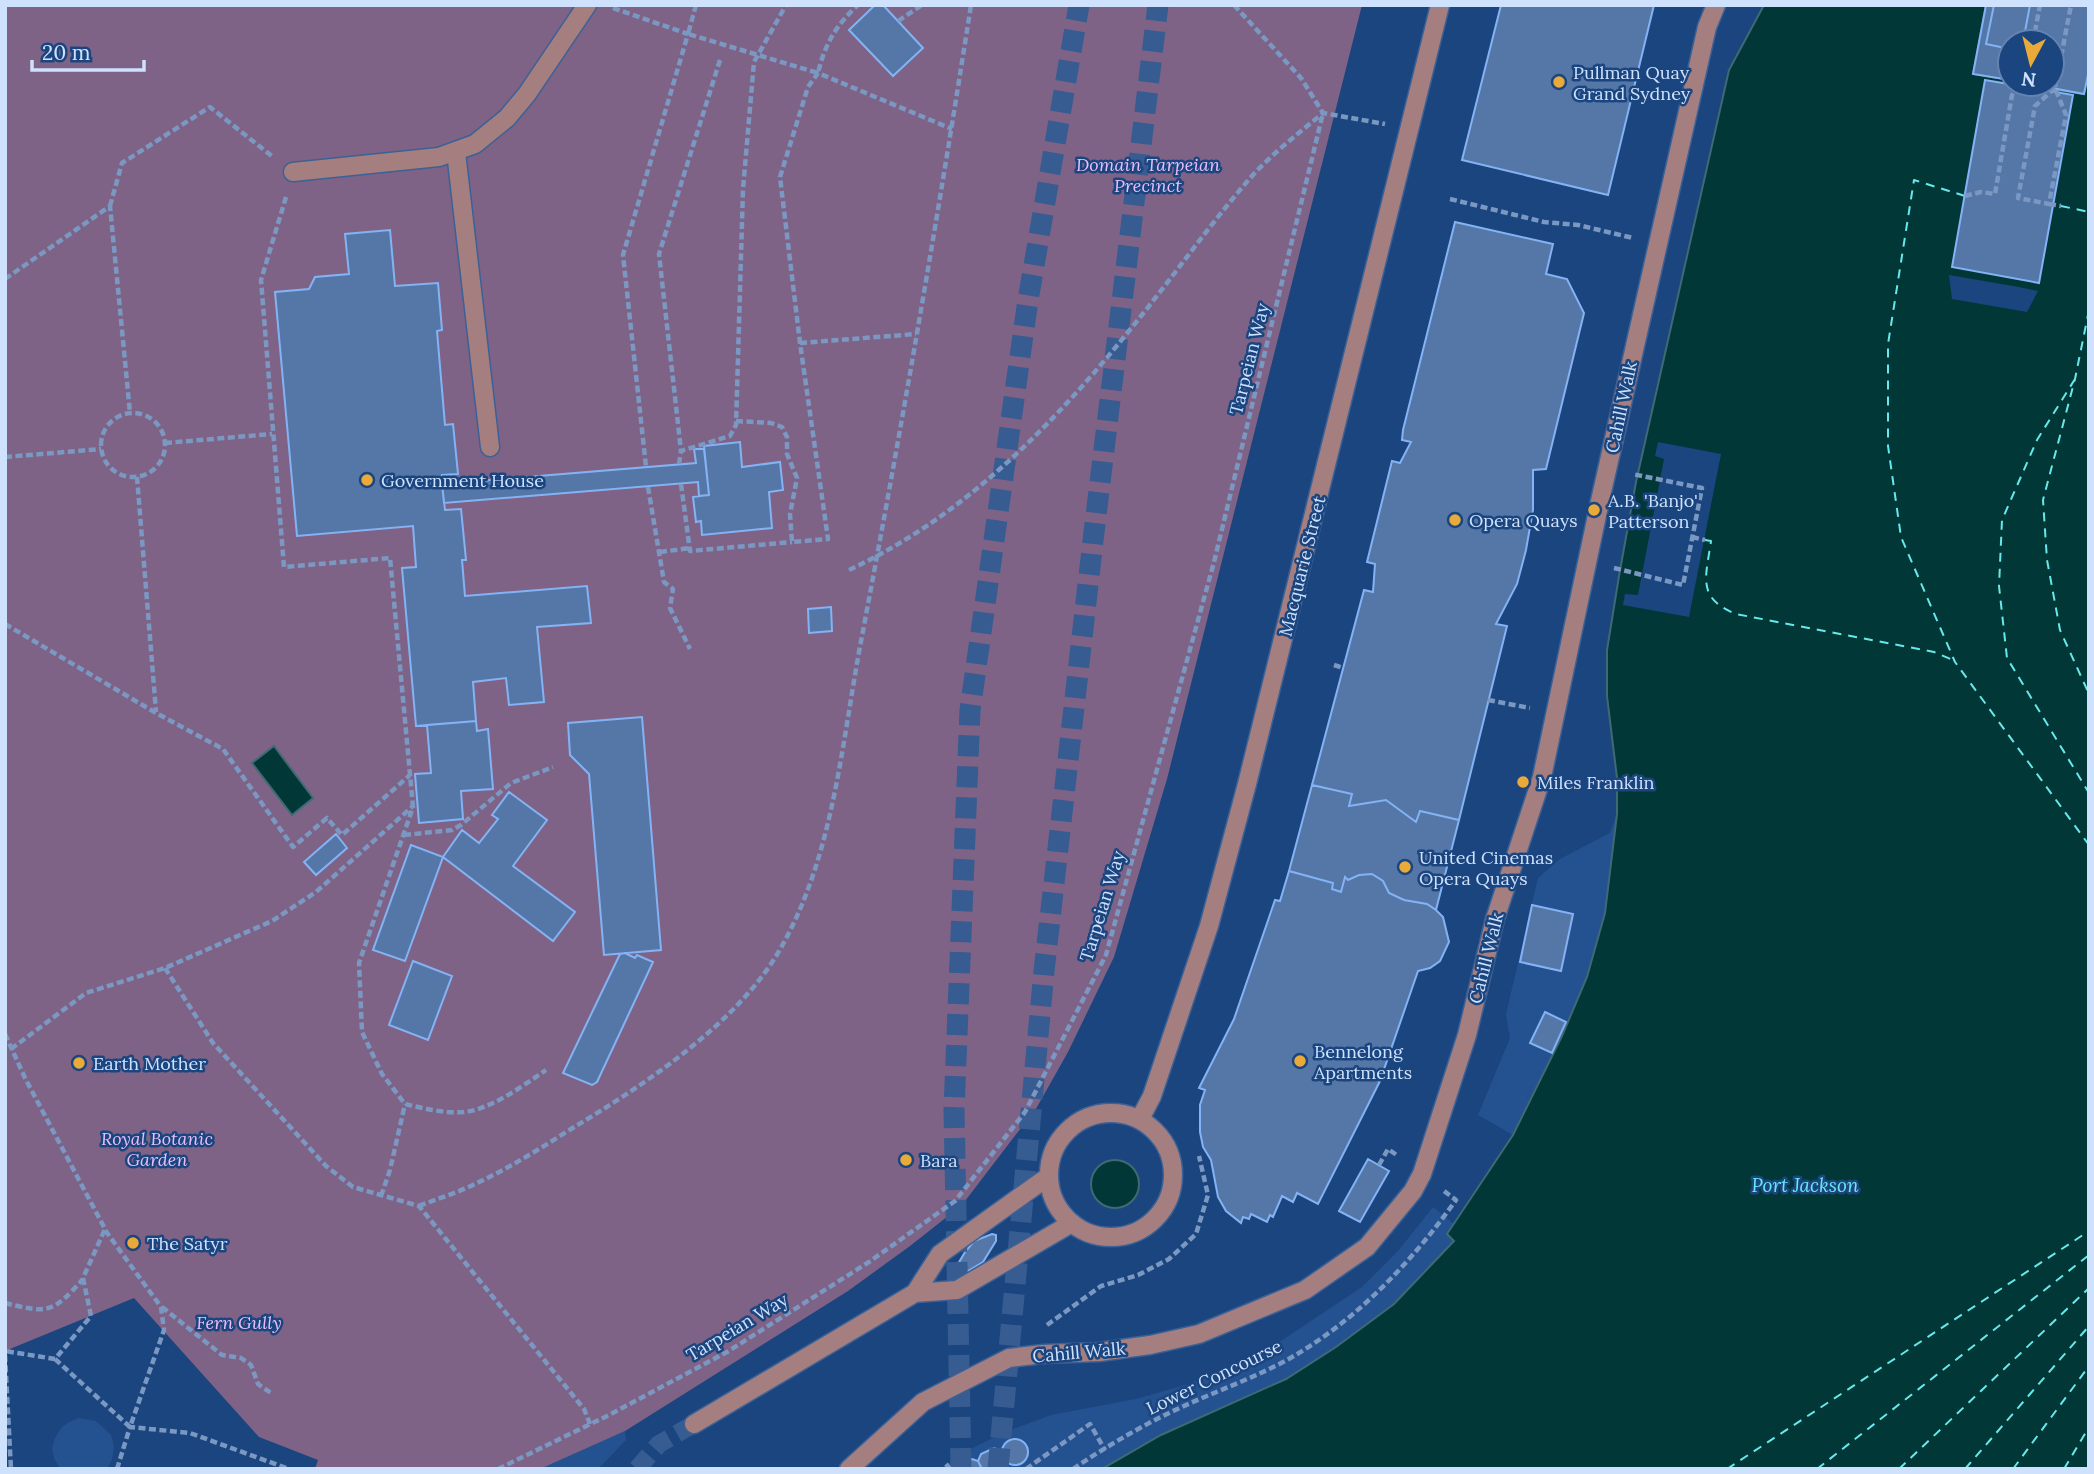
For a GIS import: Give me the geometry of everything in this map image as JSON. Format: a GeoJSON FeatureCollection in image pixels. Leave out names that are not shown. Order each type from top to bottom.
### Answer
{"type":"FeatureCollection","features":[{"type":"Feature","properties":{"kind":"street"},"geometry":{"type":"LineString","coordinates":[[293,172],[439,157],[475,144],[507,118],[527,94],[587,5]]}},
{"type":"Feature","properties":{"kind":"street","name":"Macquarie Street"},"geometry":{"type":"LineString","coordinates":[[1140,1119],[1152,1096],[1209,926],[1286,633],[1440,5]]}},
{"type":"Feature","properties":{"kind":"street","name":"Cahill Walk"},"geometry":{"type":"LineString","coordinates":[[849,1469],[923,1402],[1009,1358],[1099,1352],[1150,1345],[1199,1334],[1305,1290],[1367,1247],[1413,1191],[1422,1174],[1467,1035],[1495,919],[1542,777],[1657,243],[1707,27],[1716,5]]}},
{"type":"Feature","properties":{"kind":"street"},"geometry":{"type":"LineString","coordinates":[[456,152],[490,447]]}},
{"type":"Feature","properties":{"kind":"street"},"geometry":{"type":"LineString","coordinates":[[1120,1113],[1140,1119],[1155,1130],[1166,1145],[1174,1180],[1169,1198],[1160,1214],[1146,1227],[1115,1237],[1085,1231],[1072,1223],[1053,1197],[1049,1176],[1052,1154],[1063,1136],[1079,1121],[1099,1114],[1120,1113]]}},
{"type":"Feature","properties":{"kind":"street"},"geometry":{"type":"LineString","coordinates":[[915,1293],[940,1254],[1049,1176]]}},
{"type":"Feature","properties":{"kind":"street"},"geometry":{"type":"LineString","coordinates":[[694,1424],[915,1293],[957,1290],[1072,1223]]}},
{"type":"Feature","properties":{"kind":"path"},"geometry":{"type":"LineString","coordinates":[[605,5],[756,56],[818,73],[952,129]]}},
{"type":"Feature","properties":{"kind":"path"},"geometry":{"type":"LineString","coordinates":[[646,467],[623,255],[696,5]]}},
{"type":"Feature","properties":{"kind":"path"},"geometry":{"type":"LineString","coordinates":[[681,452],[730,436],[735,429],[743,189],[756,56],[786,5]]}},
{"type":"Feature","properties":{"kind":"path"},"geometry":{"type":"LineString","coordinates":[[681,484],[690,551],[828,539],[780,177],[808,87],[818,73],[832,32],[858,5]]}},
{"type":"Feature","properties":{"kind":"path"},"geometry":{"type":"LineString","coordinates":[[898,22],[922,5]]}},
{"type":"Feature","properties":{"kind":"path"},"geometry":{"type":"LineString","coordinates":[[165,968],[212,1043],[326,1166],[354,1186],[419,1206],[475,1185],[608,1107],[685,1052],[737,1005],[760,979],[783,945],[821,852],[838,774],[952,129],[971,5]]}},
{"type":"Feature","properties":{"kind":"path"},"geometry":{"type":"LineString","coordinates":[[1234,5],[1301,78],[1323,113],[1410,129]]}},
{"type":"Feature","properties":{"kind":"path"},"geometry":{"type":"LineString","coordinates":[[2036,28],[2040,5]]}},
{"type":"Feature","properties":{"kind":"path"},"geometry":{"type":"LineString","coordinates":[[2066,31],[2071,5]]}},
{"type":"Feature","properties":{"kind":"path"},"geometry":{"type":"LineString","coordinates":[[679,464],[681,452],[659,254],[720,60]]}},
{"type":"Feature","properties":{"kind":"path"},"geometry":{"type":"LineString","coordinates":[[1965,196],[1981,192],[1994,194],[2012,98]]}},
{"type":"Feature","properties":{"kind":"path"},"geometry":{"type":"LineString","coordinates":[[2044,98],[2035,106],[2018,198],[2061,206]]}},
{"type":"Feature","properties":{"kind":"path"},"geometry":{"type":"LineString","coordinates":[[2049,204],[2066,115],[2059,98]]}},
{"type":"Feature","properties":{"kind":"path"},"geometry":{"type":"LineString","coordinates":[[130,413],[110,206],[122,163],[210,107],[293,172],[261,280],[284,567],[390,558],[413,807],[359,963],[362,1032],[383,1074],[405,1104],[437,1111],[473,1110],[518,1090],[546,1070]]}},
{"type":"Feature","properties":{"kind":"path"},"geometry":{"type":"LineString","coordinates":[[849,570],[877,557],[955,508],[1034,437],[1132,328],[1251,177],[1323,113]]}},
{"type":"Feature","properties":{"kind":"path","name":"Tarpeian Way"},"geometry":{"type":"LineString","coordinates":[[498,1469],[727,1352],[869,1262],[955,1201],[1025,1112],[1106,955],[1214,562],[1323,113]]}},
{"type":"Feature","properties":{"kind":"path"},"geometry":{"type":"LineString","coordinates":[[1450,199],[1544,222],[1578,225],[1657,243]]}},
{"type":"Feature","properties":{"kind":"path"},"geometry":{"type":"LineString","coordinates":[[5,279],[110,206]]}},
{"type":"Feature","properties":{"kind":"path"},"geometry":{"type":"LineString","coordinates":[[800,343],[916,334]]}},
{"type":"Feature","properties":{"kind":"path"},"geometry":{"type":"LineString","coordinates":[[130,413],[152,420],[161,430],[165,443],[162,458],[155,468],[137,477],[115,472],[107,463],[101,449],[104,431],[112,421],[130,413]]}},
{"type":"Feature","properties":{"kind":"path"},"geometry":{"type":"LineString","coordinates":[[736,421],[777,424],[785,432],[787,454],[797,478],[790,514],[792,542]]}},
{"type":"Feature","properties":{"kind":"path"},"geometry":{"type":"LineString","coordinates":[[165,443],[272,434]]}},
{"type":"Feature","properties":{"kind":"path"},"geometry":{"type":"LineString","coordinates":[[5,457],[101,449]]}},
{"type":"Feature","properties":{"kind":"path"},"geometry":{"type":"LineString","coordinates":[[1587,562],[1683,585],[1702,488],[1608,469]]}},
{"type":"Feature","properties":{"kind":"path"},"geometry":{"type":"LineString","coordinates":[[137,477],[156,713]]}},
{"type":"Feature","properties":{"kind":"path"},"geometry":{"type":"LineString","coordinates":[[648,487],[664,582],[673,589],[670,608],[690,649]]}},
{"type":"Feature","properties":{"kind":"path"},"geometry":{"type":"LineString","coordinates":[[1692,537],[1705,540]]}},
{"type":"Feature","properties":{"kind":"path"},"geometry":{"type":"LineString","coordinates":[[659,552],[690,548]]}},
{"type":"Feature","properties":{"kind":"path"},"geometry":{"type":"LineString","coordinates":[[5,624],[223,749],[293,847],[327,818],[342,835],[410,775]]}},
{"type":"Feature","properties":{"kind":"path"},"geometry":{"type":"LineString","coordinates":[[1334,665],[1343,668]]}},
{"type":"Feature","properties":{"kind":"path"},"geometry":{"type":"LineString","coordinates":[[1488,700],[1555,713]]}},
{"type":"Feature","properties":{"kind":"path"},"geometry":{"type":"LineString","coordinates":[[404,835],[452,830],[511,783],[553,767]]}},
{"type":"Feature","properties":{"kind":"path"},"geometry":{"type":"LineString","coordinates":[[11,1049],[86,993],[165,968],[272,921],[316,892],[413,807]]}},
{"type":"Feature","properties":{"kind":"path"},"geometry":{"type":"LineString","coordinates":[[5,1034],[24,1078],[105,1229],[161,1307],[222,1356],[241,1359],[251,1365],[258,1384],[271,1393]]}},
{"type":"Feature","properties":{"kind":"path"},"geometry":{"type":"LineString","coordinates":[[381,1196],[390,1170],[405,1104]]}},
{"type":"Feature","properties":{"kind":"path"},"geometry":{"type":"LineString","coordinates":[[1009,1358],[1051,1322],[1101,1286],[1138,1275],[1169,1259],[1196,1234],[1208,1195],[1199,1156]]}},
{"type":"Feature","properties":{"kind":"path","name":"Lower Concourse"},"geometry":{"type":"LineString","coordinates":[[1073,1469],[1162,1416],[1234,1386],[1288,1359],[1340,1324],[1394,1277],[1456,1200]]}},
{"type":"Feature","properties":{"kind":"path"},"geometry":{"type":"LineString","coordinates":[[419,1206],[584,1409],[590,1424]]}},
{"type":"Feature","properties":{"kind":"path"},"geometry":{"type":"LineString","coordinates":[[5,1303],[35,1311],[51,1309],[83,1278],[105,1229]]}},
{"type":"Feature","properties":{"kind":"path"},"geometry":{"type":"LineString","coordinates":[[55,1359],[91,1316],[83,1278]]}},
{"type":"Feature","properties":{"kind":"path"},"geometry":{"type":"LineString","coordinates":[[117,1469],[164,1330],[161,1307]]}},
{"type":"Feature","properties":{"kind":"path"},"geometry":{"type":"LineString","coordinates":[[11,1469],[7,1434],[5,1353],[55,1359],[130,1427],[190,1433],[289,1469]]}},
{"type":"Feature","properties":{"kind":"path"},"geometry":{"type":"LineString","coordinates":[[1027,1469],[1090,1424],[1105,1450]]}},
{"type":"Feature","properties":{"kind":"path"},"geometry":{"type":"LineString","coordinates":[[946,1464],[950,1469]]}},
{"type":"Feature","properties":{"kind":"shaded area"},"geometry":{"type":"Polygon","coordinates":[[[1617,814],[1605,913],[1587,977],[1562,1036],[1513,1135],[1478,1115],[1510,1038],[1506,1014],[1538,878],[1560,859],[1610,833],[1617,814]]]}},
{"type":"Feature","properties":{"kind":"shaded area"},"geometry":{"type":"Polygon","coordinates":[[[1433,1207],[1455,1225],[1447,1234],[1455,1240],[1394,1304],[1336,1347],[1285,1379],[1161,1435],[1102,1469],[939,1469],[1005,1432],[1051,1415],[1136,1399],[1185,1385],[1230,1368],[1281,1341],[1362,1287],[1398,1251],[1433,1207]]]}},
{"type":"Feature","properties":{"kind":"shaded area"},"geometry":{"type":"Polygon","coordinates":[[[79,1418],[96,1421],[111,1435],[114,1446],[107,1469],[59,1467],[54,1458],[52,1448],[61,1428],[79,1418]]]}},
{"type":"Feature","properties":{"kind":"shaded area"},"geometry":{"type":"Polygon","coordinates":[[[625,1431],[626,1440],[598,1469],[540,1469],[625,1431]]]}},
{"type":"Feature","properties":{"kind":"green space"},"geometry":{"type":"Polygon","coordinates":[[[5,5],[1362,5],[1167,779],[1114,957],[1068,1052],[1037,1107],[962,1205],[848,1291],[625,1431],[540,1469],[315,1469],[318,1460],[259,1437],[134,1298],[5,1351],[5,5]]]}},
{"type":"Feature","properties":{"kind":"water","name":"Port Jackson"},"geometry":{"type":"Polygon","coordinates":[[[1764,5],[1986,5],[1973,74],[1996,78],[1996,98],[2066,98],[2066,92],[2084,94],[2089,70],[2089,1469],[1102,1469],[1161,1435],[1286,1379],[1336,1347],[1394,1304],[1454,1241],[1447,1234],[1513,1135],[1562,1036],[1587,977],[1605,913],[1617,814],[1617,778],[1607,696],[1607,650],[1619,576],[1636,482],[1729,70],[1764,5]]]}},
{"type":"Feature","properties":{"kind":"water"},"geometry":{"type":"Polygon","coordinates":[[[274,746],[313,798],[292,815],[252,763],[274,746]]]}},
{"type":"Feature","properties":{"kind":"water"},"geometry":{"type":"Polygon","coordinates":[[[1115,1160],[1132,1167],[1139,1184],[1132,1201],[1115,1208],[1098,1201],[1091,1184],[1098,1167],[1115,1160]]]}},
{"type":"Feature","properties":{"kind":"pier"},"geometry":{"type":"Polygon","coordinates":[[[1949,275],[2038,291],[2027,312],[1952,299],[1949,275]]]}},
{"type":"Feature","properties":{"kind":"pier"},"geometry":{"type":"Polygon","coordinates":[[[1658,442],[1721,454],[1689,617],[1623,605],[1625,594],[1638,595],[1664,459],[1655,456],[1658,442]]]}},
{"type":"Feature","properties":{"kind":"building"},"geometry":{"type":"Polygon","coordinates":[[[875,5],[883,5],[923,48],[893,76],[849,30],[875,5]]]}},
{"type":"Feature","properties":{"kind":"building","name":"Pullman Quay Grand Sydney"},"geometry":{"type":"Polygon","coordinates":[[[1501,5],[1654,5],[1608,195],[1462,160],[1501,5]]]}},
{"type":"Feature","properties":{"kind":"building"},"geometry":{"type":"Polygon","coordinates":[[[1986,5],[2089,5],[2089,70],[2084,94],[2066,91],[2066,28],[1996,28],[1996,78],[1973,74],[1986,5]]]}},
{"type":"Feature","properties":{"kind":"building"},"geometry":{"type":"Polygon","coordinates":[[[1994,5],[2030,5],[2026,28],[1996,28],[1996,46],[1986,44],[1994,5]]]}},
{"type":"Feature","properties":{"kind":"building"},"geometry":{"type":"Polygon","coordinates":[[[1985,80],[1996,82],[1996,98],[2066,98],[2066,94],[2073,95],[2039,283],[1952,267],[1985,80]]]}},
{"type":"Feature","properties":{"kind":"building","name":"Opera Quays"},"geometry":{"type":"Polygon","coordinates":[[[1455,222],[1553,244],[1546,274],[1567,279],[1584,313],[1546,469],[1533,470],[1533,510],[1526,550],[1517,584],[1496,624],[1507,626],[1459,820],[1420,811],[1416,822],[1386,800],[1349,806],[1352,794],[1312,785],[1364,590],[1373,592],[1375,564],[1367,562],[1392,461],[1400,463],[1411,442],[1402,440],[1403,430],[1455,222]]]}},
{"type":"Feature","properties":{"kind":"building","name":"Government House"},"geometry":{"type":"Polygon","coordinates":[[[390,230],[395,286],[438,283],[442,330],[437,331],[445,425],[453,424],[458,474],[442,475],[442,484],[445,510],[461,509],[466,560],[462,560],[465,596],[587,586],[591,623],[537,627],[544,702],[509,705],[506,678],[473,682],[476,721],[416,726],[402,568],[416,567],[413,526],[297,536],[275,292],[309,289],[315,277],[349,274],[345,234],[390,230]]]}},
{"type":"Feature","properties":{"kind":"building"},"geometry":{"type":"Polygon","coordinates":[[[740,442],[742,467],[780,462],[783,490],[769,492],[772,528],[702,535],[701,521],[696,522],[693,497],[709,495],[704,446],[740,442]]]}},
{"type":"Feature","properties":{"kind":"building"},"geometry":{"type":"Polygon","coordinates":[[[694,449],[704,449],[709,495],[699,496],[698,482],[444,503],[442,484],[696,463],[694,449]]]}},
{"type":"Feature","properties":{"kind":"building"},"geometry":{"type":"Polygon","coordinates":[[[831,607],[832,631],[809,633],[808,609],[831,607]]]}},
{"type":"Feature","properties":{"kind":"building"},"geometry":{"type":"Polygon","coordinates":[[[642,717],[661,950],[604,955],[589,774],[570,755],[568,723],[642,717]]]}},
{"type":"Feature","properties":{"kind":"building"},"geometry":{"type":"Polygon","coordinates":[[[476,721],[477,731],[488,729],[493,789],[461,791],[463,819],[419,823],[415,774],[431,773],[427,725],[476,721]]]}},
{"type":"Feature","properties":{"kind":"building"},"geometry":{"type":"Polygon","coordinates":[[[1312,785],[1352,794],[1349,806],[1386,800],[1416,822],[1420,811],[1459,820],[1436,910],[1427,904],[1404,900],[1389,893],[1383,881],[1372,874],[1359,875],[1348,880],[1345,877],[1341,892],[1332,889],[1333,883],[1289,871],[1312,785]]]}},
{"type":"Feature","properties":{"kind":"building"},"geometry":{"type":"Polygon","coordinates":[[[509,792],[547,820],[513,866],[575,912],[553,941],[443,857],[462,830],[479,843],[498,819],[492,815],[509,792]]]}},
{"type":"Feature","properties":{"kind":"building"},"geometry":{"type":"Polygon","coordinates":[[[336,834],[347,848],[316,875],[304,862],[336,834]]]}},
{"type":"Feature","properties":{"kind":"building"},"geometry":{"type":"Polygon","coordinates":[[[411,845],[443,857],[405,961],[373,950],[411,845]]]}},
{"type":"Feature","properties":{"kind":"building","name":"Bennelong Apartments"},"geometry":{"type":"Polygon","coordinates":[[[1289,871],[1333,883],[1332,889],[1341,892],[1345,877],[1348,880],[1359,875],[1372,874],[1383,881],[1389,893],[1404,900],[1427,904],[1436,910],[1443,917],[1449,942],[1440,961],[1430,968],[1418,971],[1380,1081],[1318,1204],[1297,1193],[1293,1202],[1282,1196],[1273,1217],[1270,1215],[1267,1222],[1251,1214],[1249,1219],[1243,1217],[1241,1223],[1226,1211],[1218,1197],[1211,1160],[1203,1147],[1200,1132],[1200,1105],[1205,1090],[1199,1088],[1234,1019],[1275,900],[1280,901],[1289,871]]]}},
{"type":"Feature","properties":{"kind":"building"},"geometry":{"type":"Polygon","coordinates":[[[1532,905],[1573,914],[1561,971],[1520,962],[1532,905]]]}},
{"type":"Feature","properties":{"kind":"building"},"geometry":{"type":"Polygon","coordinates":[[[625,953],[653,962],[597,1082],[592,1085],[563,1073],[620,954],[625,953]]]}},
{"type":"Feature","properties":{"kind":"building"},"geometry":{"type":"Polygon","coordinates":[[[413,961],[452,976],[428,1040],[389,1025],[413,961]]]}},
{"type":"Feature","properties":{"kind":"building"},"geometry":{"type":"Polygon","coordinates":[[[1545,1012],[1566,1022],[1552,1053],[1530,1043],[1545,1012]]]}},
{"type":"Feature","properties":{"kind":"building"},"geometry":{"type":"Polygon","coordinates":[[[1368,1159],[1389,1171],[1360,1222],[1339,1211],[1368,1159]]]}},
{"type":"Feature","properties":{"kind":"building"},"geometry":{"type":"Polygon","coordinates":[[[996,1235],[996,1241],[983,1262],[968,1271],[960,1272],[958,1264],[974,1241],[996,1235]]]}},
{"type":"Feature","properties":{"kind":"building"},"geometry":{"type":"Polygon","coordinates":[[[1015,1439],[1024,1443],[1028,1452],[1024,1461],[1015,1465],[1006,1461],[1002,1452],[1006,1443],[1015,1439]]]}},
{"type":"Feature","properties":{"kind":"building"},"geometry":{"type":"Polygon","coordinates":[[[994,1448],[1001,1451],[1006,1463],[1004,1469],[982,1469],[978,1461],[981,1454],[994,1448]]]}},
{"type":"Feature","properties":{"kind":"building"},"geometry":{"type":"Polygon","coordinates":[[[972,1459],[978,1461],[982,1469],[958,1469],[959,1466],[972,1459]]]}},
{"type":"Feature","properties":{"kind":"ferry route"},"geometry":{"type":"LineString","coordinates":[[1965,196],[1914,180],[1888,344],[1888,446],[1901,537],[1955,662],[2089,845]]}},
{"type":"Feature","properties":{"kind":"ferry route"},"geometry":{"type":"LineString","coordinates":[[2061,206],[2089,212]]}},
{"type":"Feature","properties":{"kind":"ferry route"},"geometry":{"type":"LineString","coordinates":[[2089,310],[2075,379],[2043,500],[2047,560],[2060,630],[2089,694]]}},
{"type":"Feature","properties":{"kind":"ferry route"},"geometry":{"type":"LineString","coordinates":[[2075,379],[2037,440],[2002,520],[1999,586],[2007,658],[2089,793]]}},
{"type":"Feature","properties":{"kind":"ferry route"},"geometry":{"type":"LineString","coordinates":[[1705,540],[1711,541],[1706,576],[1709,593],[1723,608],[1736,614],[1934,652],[1955,661]]}},
{"type":"Feature","properties":{"kind":"ferry route"},"geometry":{"type":"LineString","coordinates":[[1727,1469],[2089,1231]]}},
{"type":"Feature","properties":{"kind":"ferry route"},"geometry":{"type":"LineString","coordinates":[[1817,1469],[2089,1255]]}},
{"type":"Feature","properties":{"kind":"ferry route"},"geometry":{"type":"LineString","coordinates":[[1899,1469],[2089,1288]]}},
{"type":"Feature","properties":{"kind":"ferry route"},"geometry":{"type":"LineString","coordinates":[[1965,1469],[2089,1326]]}},
{"type":"Feature","properties":{"kind":"ferry route"},"geometry":{"type":"LineString","coordinates":[[2013,1469],[2089,1366]]}},
{"type":"Feature","properties":{"kind":"ferry route"},"geometry":{"type":"LineString","coordinates":[[2064,1469],[2089,1427]]}},
{"type":"Feature","properties":{"kind":"tunnel"},"geometry":{"type":"LineString","coordinates":[[961,1469],[954,1110],[970,710],[1028,300],[1079,5]]}},
{"type":"Feature","properties":{"kind":"tunnel"},"geometry":{"type":"LineString","coordinates":[[998,1469],[1044,971],[1158,5]]}},
{"type":"Feature","properties":{"kind":"tunnel"},"geometry":{"type":"LineString","coordinates":[[637,1469],[659,1444],[694,1424]]}},
{"type":"Feature","properties":{"kind":"place","name":"Pullman Quay Grand Sydney"},"geometry":{"type":"Point","coordinates":[1559,82]}},
{"type":"Feature","properties":{"kind":"place","name":"Government House"},"geometry":{"type":"Point","coordinates":[367,480]}},
{"type":"Feature","properties":{"kind":"place","name":"A.B. 'Banjo' Patterson"},"geometry":{"type":"Point","coordinates":[1594,510]}},
{"type":"Feature","properties":{"kind":"place","name":"Opera Quays"},"geometry":{"type":"Point","coordinates":[1455,520]}},
{"type":"Feature","properties":{"kind":"place","name":"Miles Franklin"},"geometry":{"type":"Point","coordinates":[1523,782]}},
{"type":"Feature","properties":{"kind":"place","name":"United Cinemas Opera Quays"},"geometry":{"type":"Point","coordinates":[1405,867]}},
{"type":"Feature","properties":{"kind":"place","name":"Bennelong Apartments"},"geometry":{"type":"Point","coordinates":[1300,1061]}},
{"type":"Feature","properties":{"kind":"place","name":"Earth Mother"},"geometry":{"type":"Point","coordinates":[79,1063]}},
{"type":"Feature","properties":{"kind":"place","name":"Bara"},"geometry":{"type":"Point","coordinates":[906,1160]}},
{"type":"Feature","properties":{"kind":"place","name":"The Satyr"},"geometry":{"type":"Point","coordinates":[133,1243]}},
{"type":"Feature","properties":{"kind":"park label","name":"Domain Tarpeian Precinct"},"geometry":{"type":"Point","coordinates":[1148,174]}},
{"type":"Feature","properties":{"kind":"park label","name":"Royal Botanic Garden"},"geometry":{"type":"Point","coordinates":[157,1148]}},
{"type":"Feature","properties":{"kind":"park label","name":"Fern Gully"},"geometry":{"type":"Point","coordinates":[239,1322]}}]}
